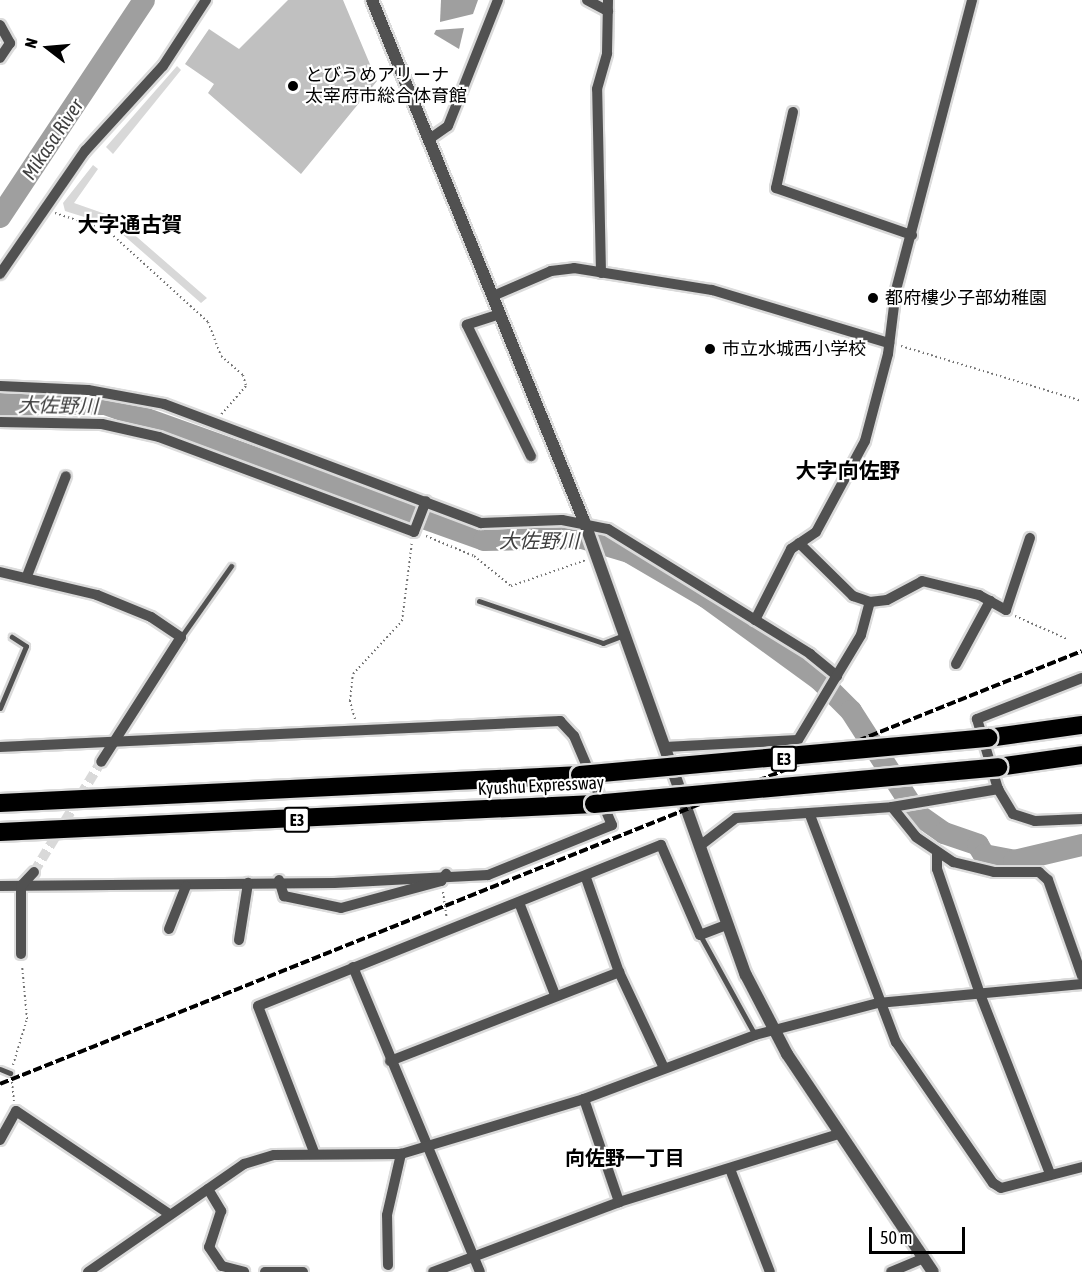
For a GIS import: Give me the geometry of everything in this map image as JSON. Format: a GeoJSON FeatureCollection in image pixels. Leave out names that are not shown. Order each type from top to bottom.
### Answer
{"type":"FeatureCollection","features":[{"type":"Feature","properties":{"kind":"highway","name":"Kyushu Expressway"},"geometry":{"type":"LineString","coordinates":[[0,803],[580,775],[988,738],[1082,725]]}},
{"type":"Feature","properties":{"kind":"highway","name":"Kyushu Expressway"},"geometry":{"type":"LineString","coordinates":[[0,832],[594,804],[998,766],[1082,755]]}},
{"type":"Feature","properties":{"kind":"street"},"geometry":{"type":"LineString","coordinates":[[0,274],[85,151],[163,66],[206,0]]}},
{"type":"Feature","properties":{"kind":"street"},"geometry":{"type":"LineString","coordinates":[[372,0],[584,521],[701,845],[726,925],[774,1031],[839,1134],[933,1272]]}},
{"type":"Feature","properties":{"kind":"street"},"geometry":{"type":"LineString","coordinates":[[428,140],[448,126],[498,0]]}},
{"type":"Feature","properties":{"kind":"street"},"geometry":{"type":"LineString","coordinates":[[586,0],[608,5],[607,52],[597,89],[601,273]]}},
{"type":"Feature","properties":{"kind":"street"},"geometry":{"type":"LineString","coordinates":[[755,620],[799,543],[816,532],[857,462],[889,343],[896,290],[972,0]]}},
{"type":"Feature","properties":{"kind":"street"},"geometry":{"type":"LineString","coordinates":[[0,25],[10,43],[0,58]]}},
{"type":"Feature","properties":{"kind":"street"},"geometry":{"type":"LineString","coordinates":[[793,112],[776,188],[912,235]]}},
{"type":"Feature","properties":{"kind":"street"},"geometry":{"type":"LineString","coordinates":[[493,296],[563,268],[712,290],[889,343]]}},
{"type":"Feature","properties":{"kind":"street"},"geometry":{"type":"LineString","coordinates":[[500,314],[466,325],[531,456]]}},
{"type":"Feature","properties":{"kind":"street"},"geometry":{"type":"LineString","coordinates":[[0,386],[122,395],[216,421],[494,525],[584,521],[628,538],[837,676]]}},
{"type":"Feature","properties":{"kind":"street"},"geometry":{"type":"LineString","coordinates":[[0,422],[102,424],[159,437],[414,532],[426,501]]}},
{"type":"Feature","properties":{"kind":"street"},"geometry":{"type":"LineString","coordinates":[[27,576],[66,476]]}},
{"type":"Feature","properties":{"kind":"street"},"geometry":{"type":"LineString","coordinates":[[799,543],[845,589],[870,602],[887,600],[922,581],[990,601],[1006,610],[1030,538]]}},
{"type":"Feature","properties":{"kind":"street"},"geometry":{"type":"LineString","coordinates":[[0,572],[27,576],[97,595],[152,617],[181,637],[101,762]]}},
{"type":"Feature","properties":{"kind":"street"},"geometry":{"type":"LineString","coordinates":[[956,664],[990,601]]}},
{"type":"Feature","properties":{"kind":"street"},"geometry":{"type":"LineString","coordinates":[[665,747],[798,740],[820,698],[837,676],[861,635],[870,602]]}},
{"type":"Feature","properties":{"kind":"street"},"geometry":{"type":"LineString","coordinates":[[1082,678],[977,719],[998,789],[1013,814],[1035,820],[1082,819]]}},
{"type":"Feature","properties":{"kind":"street"},"geometry":{"type":"LineString","coordinates":[[0,747],[560,721],[568,725],[612,825],[488,875],[334,883],[279,880],[186,886],[0,886]]}},
{"type":"Feature","properties":{"kind":"street"},"geometry":{"type":"LineString","coordinates":[[701,845],[736,818],[810,815],[892,807],[998,789]]}},
{"type":"Feature","properties":{"kind":"street"},"geometry":{"type":"LineString","coordinates":[[892,807],[916,837],[937,852],[974,868],[1039,872],[1048,880],[1082,976]]}},
{"type":"Feature","properties":{"kind":"street"},"geometry":{"type":"LineString","coordinates":[[810,815],[878,1002],[896,1042],[993,1183],[1001,1188],[1082,1167]]}},
{"type":"Feature","properties":{"kind":"street"},"geometry":{"type":"LineString","coordinates":[[314,1152],[258,1006],[353,967],[520,905],[661,845],[700,935],[726,925]]}},
{"type":"Feature","properties":{"kind":"street"},"geometry":{"type":"LineString","coordinates":[[937,852],[937,869],[980,994],[1050,1174]]}},
{"type":"Feature","properties":{"kind":"street"},"geometry":{"type":"LineString","coordinates":[[21,954],[21,886],[34,872]]}},
{"type":"Feature","properties":{"kind":"street"},"geometry":{"type":"LineString","coordinates":[[279,880],[284,896],[341,908],[444,878]]}},
{"type":"Feature","properties":{"kind":"street"},"geometry":{"type":"LineString","coordinates":[[586,878],[619,972],[664,1068]]}},
{"type":"Feature","properties":{"kind":"street"},"geometry":{"type":"LineString","coordinates":[[239,940],[248,883]]}},
{"type":"Feature","properties":{"kind":"street"},"geometry":{"type":"LineString","coordinates":[[169,929],[186,886]]}},
{"type":"Feature","properties":{"kind":"street"},"geometry":{"type":"LineString","coordinates":[[520,905],[555,996]]}},
{"type":"Feature","properties":{"kind":"street"},"geometry":{"type":"LineString","coordinates":[[353,967],[390,1061],[480,1272]]}},
{"type":"Feature","properties":{"kind":"street"},"geometry":{"type":"LineString","coordinates":[[390,1061],[619,972]]}},
{"type":"Feature","properties":{"kind":"street"},"geometry":{"type":"LineString","coordinates":[[88,1272],[244,1164],[314,1152],[401,1154],[584,1099],[755,1035],[878,1002],[1082,984]]}},
{"type":"Feature","properties":{"kind":"street"},"geometry":{"type":"LineString","coordinates":[[584,1099],[619,1202]]}},
{"type":"Feature","properties":{"kind":"street"},"geometry":{"type":"LineString","coordinates":[[0,1140],[16,1111],[169,1214]]}},
{"type":"Feature","properties":{"kind":"street"},"geometry":{"type":"LineString","coordinates":[[434,1272],[473,1254],[619,1202],[839,1134]]}},
{"type":"Feature","properties":{"kind":"street"},"geometry":{"type":"LineString","coordinates":[[388,1265],[387,1215],[401,1154]]}},
{"type":"Feature","properties":{"kind":"street"},"geometry":{"type":"LineString","coordinates":[[730,1169],[770,1272]]}},
{"type":"Feature","properties":{"kind":"street"},"geometry":{"type":"LineString","coordinates":[[208,1189],[221,1211],[209,1247],[222,1266],[244,1272]]}},
{"type":"Feature","properties":{"kind":"street"},"geometry":{"type":"LineString","coordinates":[[891,1272],[924,1258]]}},
{"type":"Feature","properties":{"kind":"street"},"geometry":{"type":"LineString","coordinates":[[265,1272],[303,1272]]}},
{"type":"Feature","properties":{"kind":"lane"},"geometry":{"type":"LineString","coordinates":[[181,637],[231,566]]}},
{"type":"Feature","properties":{"kind":"lane"},"geometry":{"type":"LineString","coordinates":[[479,601],[603,643],[626,635]]}},
{"type":"Feature","properties":{"kind":"lane"},"geometry":{"type":"LineString","coordinates":[[0,708],[26,646],[12,637]]}},
{"type":"Feature","properties":{"kind":"lane"},"geometry":{"type":"LineString","coordinates":[[700,935],[755,1035]]}},
{"type":"Feature","properties":{"kind":"lane"},"geometry":{"type":"LineString","coordinates":[[0,1069],[10,1073]]}},
{"type":"Feature","properties":{"kind":"path"},"geometry":{"type":"LineString","coordinates":[[45,210],[107,230],[208,322],[221,356],[243,375],[246,386],[216,421]]}},
{"type":"Feature","properties":{"kind":"path"},"geometry":{"type":"LineString","coordinates":[[889,343],[1082,401]]}},
{"type":"Feature","properties":{"kind":"path"},"geometry":{"type":"LineString","coordinates":[[363,731],[350,701],[353,674],[402,621],[414,532],[474,556],[511,586],[596,556]]}},
{"type":"Feature","properties":{"kind":"path"},"geometry":{"type":"LineString","coordinates":[[1006,610],[1067,639]]}},
{"type":"Feature","properties":{"kind":"path"},"geometry":{"type":"LineString","coordinates":[[444,878],[450,931]]}},
{"type":"Feature","properties":{"kind":"path"},"geometry":{"type":"LineString","coordinates":[[16,1111],[10,1073],[27,1019],[21,954]]}},
{"type":"Feature","properties":{"kind":"shaded area"},"geometry":{"type":"Polygon","coordinates":[[[441,0],[478,0],[473,14],[440,22],[441,0]]]}},
{"type":"Feature","properties":{"kind":"shaded area"},"geometry":{"type":"Polygon","coordinates":[[[464,28],[459,49],[434,34],[436,30],[464,28]]]}},
{"type":"Feature","properties":{"kind":"shaded area"},"geometry":{"type":"Polygon","coordinates":[[[177,66],[181,70],[113,154],[106,147],[177,66]]]}},
{"type":"Feature","properties":{"kind":"shaded area"},"geometry":{"type":"Polygon","coordinates":[[[93,165],[98,169],[74,203],[114,217],[207,298],[201,303],[113,226],[65,211],[63,203],[93,165]]]}},
{"type":"Feature","properties":{"kind":"building","name":"とびうめアリーナ 太宰府市総合体育館"},"geometry":{"type":"Polygon","coordinates":[[[288,0],[343,0],[377,81],[301,174],[208,93],[214,84],[185,64],[209,29],[239,49],[288,0]]]}},
{"type":"Feature","properties":{"kind":"waterway","name":"Mikasa River"},"geometry":{"type":"LineString","coordinates":[[0,217],[144,0]]}},
{"type":"Feature","properties":{"kind":"waterway","name":"大佐野川"},"geometry":{"type":"LineString","coordinates":[[0,404],[105,404],[484,540],[582,538],[629,552],[706,597],[819,679],[851,711],[917,814],[944,833],[978,845],[984,855],[1014,861],[1082,845]]}},
{"type":"Feature","properties":{"kind":"tunnel"},"geometry":{"type":"LineString","coordinates":[[34,872],[101,762]]}},
{"type":"Feature","properties":{"kind":"railway"},"geometry":{"type":"LineString","coordinates":[[0,1084],[1082,651]]}},
{"type":"Feature","properties":{"kind":"place","name":"とびうめアリーナ 太宰府市総合体育館"},"geometry":{"type":"Point","coordinates":[293,86]}},
{"type":"Feature","properties":{"kind":"place","name":"都府樓少子部幼稚園"},"geometry":{"type":"Point","coordinates":[873,298]}},
{"type":"Feature","properties":{"kind":"place","name":"市立水城西小学校"},"geometry":{"type":"Point","coordinates":[710,349]}},
{"type":"Feature","properties":{"kind":"district","name":"大字通古賀"},"geometry":{"type":"Point","coordinates":[130,224]}},
{"type":"Feature","properties":{"kind":"district","name":"大字向佐野"},"geometry":{"type":"Point","coordinates":[848,470]}},
{"type":"Feature","properties":{"kind":"district","name":"向佐野一丁目"},"geometry":{"type":"Point","coordinates":[625,1157]}}]}
